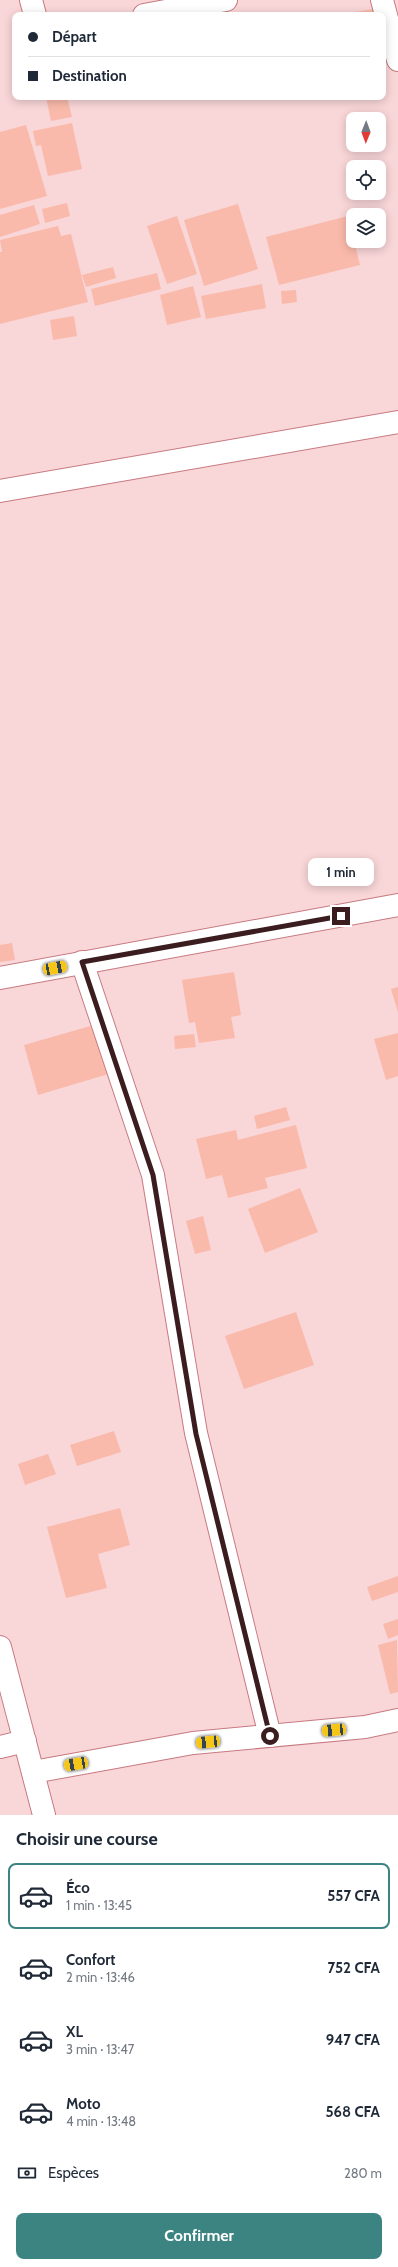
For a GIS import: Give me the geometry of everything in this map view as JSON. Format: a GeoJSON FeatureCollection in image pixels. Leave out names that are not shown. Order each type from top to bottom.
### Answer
{"type":"FeatureCollection","features":[{"type":"Feature","properties":{"kind":"street"},"geometry":{"type":"LineString","coordinates":[[31,0],[33,12]]}},
{"type":"Feature","properties":{"kind":"street"},"geometry":{"type":"LineString","coordinates":[[382,0],[385,12]]}},
{"type":"Feature","properties":{"kind":"street"},"geometry":{"type":"LineString","coordinates":[[159,12],[214,1]]}},
{"type":"Feature","properties":{"kind":"street"},"geometry":{"type":"LineString","coordinates":[[386,15],[398,60]]}},
{"type":"Feature","properties":{"kind":"street"},"geometry":{"type":"LineString","coordinates":[[0,491],[398,422]]}},
{"type":"Feature","properties":{"kind":"street"},"geometry":{"type":"LineString","coordinates":[[0,978],[398,905]]}},
{"type":"Feature","properties":{"kind":"street"},"geometry":{"type":"LineString","coordinates":[[82,962],[153,1175],[196,1434],[270,1736]]}},
{"type":"Feature","properties":{"kind":"street"},"geometry":{"type":"LineString","coordinates":[[0,1647],[5,1682],[25,1741],[44,1815]]}},
{"type":"Feature","properties":{"kind":"street"},"geometry":{"type":"LineString","coordinates":[[33,1772],[193,1743],[365,1728],[398,1720]]}},
{"type":"Feature","properties":{"kind":"street"},"geometry":{"type":"LineString","coordinates":[[0,1747],[25,1741]]}},
{"type":"Feature","properties":{"kind":"building"},"geometry":{"type":"Polygon","coordinates":[[[379,8],[380,12],[355,12],[379,8]]]}},
{"type":"Feature","properties":{"kind":"building"},"geometry":{"type":"Polygon","coordinates":[[[47,100],[68,100],[72,117],[51,121],[47,100]]]}},
{"type":"Feature","properties":{"kind":"building"},"geometry":{"type":"Polygon","coordinates":[[[72,123],[82,169],[48,176],[41,145],[36,146],[33,131],[72,123]]]}},
{"type":"Feature","properties":{"kind":"building"},"geometry":{"type":"Polygon","coordinates":[[[26,125],[47,196],[0,209],[0,132],[26,125]]]}},
{"type":"Feature","properties":{"kind":"building"},"geometry":{"type":"Polygon","coordinates":[[[67,203],[70,216],[45,223],[42,209],[67,203]]]}},
{"type":"Feature","properties":{"kind":"building"},"geometry":{"type":"Polygon","coordinates":[[[238,204],[258,269],[204,286],[184,220],[238,204]]]}},
{"type":"Feature","properties":{"kind":"building"},"geometry":{"type":"Polygon","coordinates":[[[34,205],[40,224],[0,237],[0,215],[34,205]]]}},
{"type":"Feature","properties":{"kind":"building"},"geometry":{"type":"Polygon","coordinates":[[[177,216],[197,274],[167,284],[147,226],[177,216]]]}},
{"type":"Feature","properties":{"kind":"building"},"geometry":{"type":"Polygon","coordinates":[[[346,217],[346,248],[356,248],[360,265],[279,285],[266,237],[346,217]]]}},
{"type":"Feature","properties":{"kind":"building"},"geometry":{"type":"Polygon","coordinates":[[[58,226],[61,236],[71,234],[88,302],[0,324],[0,252],[2,252],[0,240],[58,226]]]}},
{"type":"Feature","properties":{"kind":"building"},"geometry":{"type":"Polygon","coordinates":[[[113,267],[116,278],[86,287],[82,275],[113,267]]]}},
{"type":"Feature","properties":{"kind":"building"},"geometry":{"type":"Polygon","coordinates":[[[157,273],[161,289],[95,306],[91,289],[157,273]]]}},
{"type":"Feature","properties":{"kind":"building"},"geometry":{"type":"Polygon","coordinates":[[[262,284],[266,308],[206,319],[201,296],[262,284]]]}},
{"type":"Feature","properties":{"kind":"building"},"geometry":{"type":"Polygon","coordinates":[[[193,286],[201,317],[167,325],[160,295],[193,286]]]}},
{"type":"Feature","properties":{"kind":"building"},"geometry":{"type":"Polygon","coordinates":[[[296,290],[297,302],[282,304],[281,291],[296,290]]]}},
{"type":"Feature","properties":{"kind":"building"},"geometry":{"type":"Polygon","coordinates":[[[74,316],[77,336],[53,340],[50,320],[74,316]]]}},
{"type":"Feature","properties":{"kind":"building"},"geometry":{"type":"Polygon","coordinates":[[[12,943],[15,960],[0,962],[0,945],[12,943]]]}},
{"type":"Feature","properties":{"kind":"building"},"geometry":{"type":"Polygon","coordinates":[[[234,972],[241,1015],[231,1017],[235,1038],[199,1043],[195,1022],[189,1023],[182,980],[234,972]]]}},
{"type":"Feature","properties":{"kind":"building"},"geometry":{"type":"Polygon","coordinates":[[[398,987],[398,1012],[391,989],[398,987]]]}},
{"type":"Feature","properties":{"kind":"building"},"geometry":{"type":"Polygon","coordinates":[[[108,1021],[122,1070],[38,1095],[24,1045],[108,1021]]]}},
{"type":"Feature","properties":{"kind":"building"},"geometry":{"type":"Polygon","coordinates":[[[398,1033],[398,1076],[386,1080],[374,1039],[398,1033]]]}},
{"type":"Feature","properties":{"kind":"building"},"geometry":{"type":"Polygon","coordinates":[[[194,1034],[196,1047],[175,1049],[174,1036],[194,1034]]]}},
{"type":"Feature","properties":{"kind":"building"},"geometry":{"type":"Polygon","coordinates":[[[286,1107],[290,1120],[257,1129],[254,1116],[286,1107]]]}},
{"type":"Feature","properties":{"kind":"building"},"geometry":{"type":"Polygon","coordinates":[[[296,1125],[307,1168],[265,1178],[268,1188],[228,1198],[222,1175],[206,1179],[196,1139],[236,1130],[238,1140],[296,1125]]]}},
{"type":"Feature","properties":{"kind":"building"},"geometry":{"type":"Polygon","coordinates":[[[300,1188],[318,1232],[265,1253],[248,1209],[300,1188]]]}},
{"type":"Feature","properties":{"kind":"building"},"geometry":{"type":"Polygon","coordinates":[[[203,1216],[211,1250],[195,1254],[186,1221],[203,1216]]]}},
{"type":"Feature","properties":{"kind":"building"},"geometry":{"type":"Polygon","coordinates":[[[296,1312],[314,1365],[244,1389],[225,1336],[296,1312]]]}},
{"type":"Feature","properties":{"kind":"building"},"geometry":{"type":"Polygon","coordinates":[[[114,1431],[121,1452],[77,1466],[70,1445],[114,1431]]]}},
{"type":"Feature","properties":{"kind":"building"},"geometry":{"type":"Polygon","coordinates":[[[48,1454],[56,1474],[25,1485],[18,1464],[48,1454]]]}},
{"type":"Feature","properties":{"kind":"building"},"geometry":{"type":"Polygon","coordinates":[[[120,1508],[130,1545],[98,1554],[107,1588],[66,1598],[47,1527],[120,1508]]]}},
{"type":"Feature","properties":{"kind":"building"},"geometry":{"type":"Polygon","coordinates":[[[398,1576],[398,1592],[372,1601],[367,1587],[398,1576]]]}},
{"type":"Feature","properties":{"kind":"building"},"geometry":{"type":"Polygon","coordinates":[[[398,1619],[398,1635],[388,1639],[383,1624],[398,1619]]]}},
{"type":"Feature","properties":{"kind":"building"},"geometry":{"type":"Polygon","coordinates":[[[397,1640],[398,1692],[390,1694],[378,1645],[397,1640]]]}},
{"type":"Feature","properties":{"kind":"route"},"geometry":{"type":"LineString","coordinates":[[270,1736],[196,1434],[153,1175],[82,962],[341,916]]}}]}
